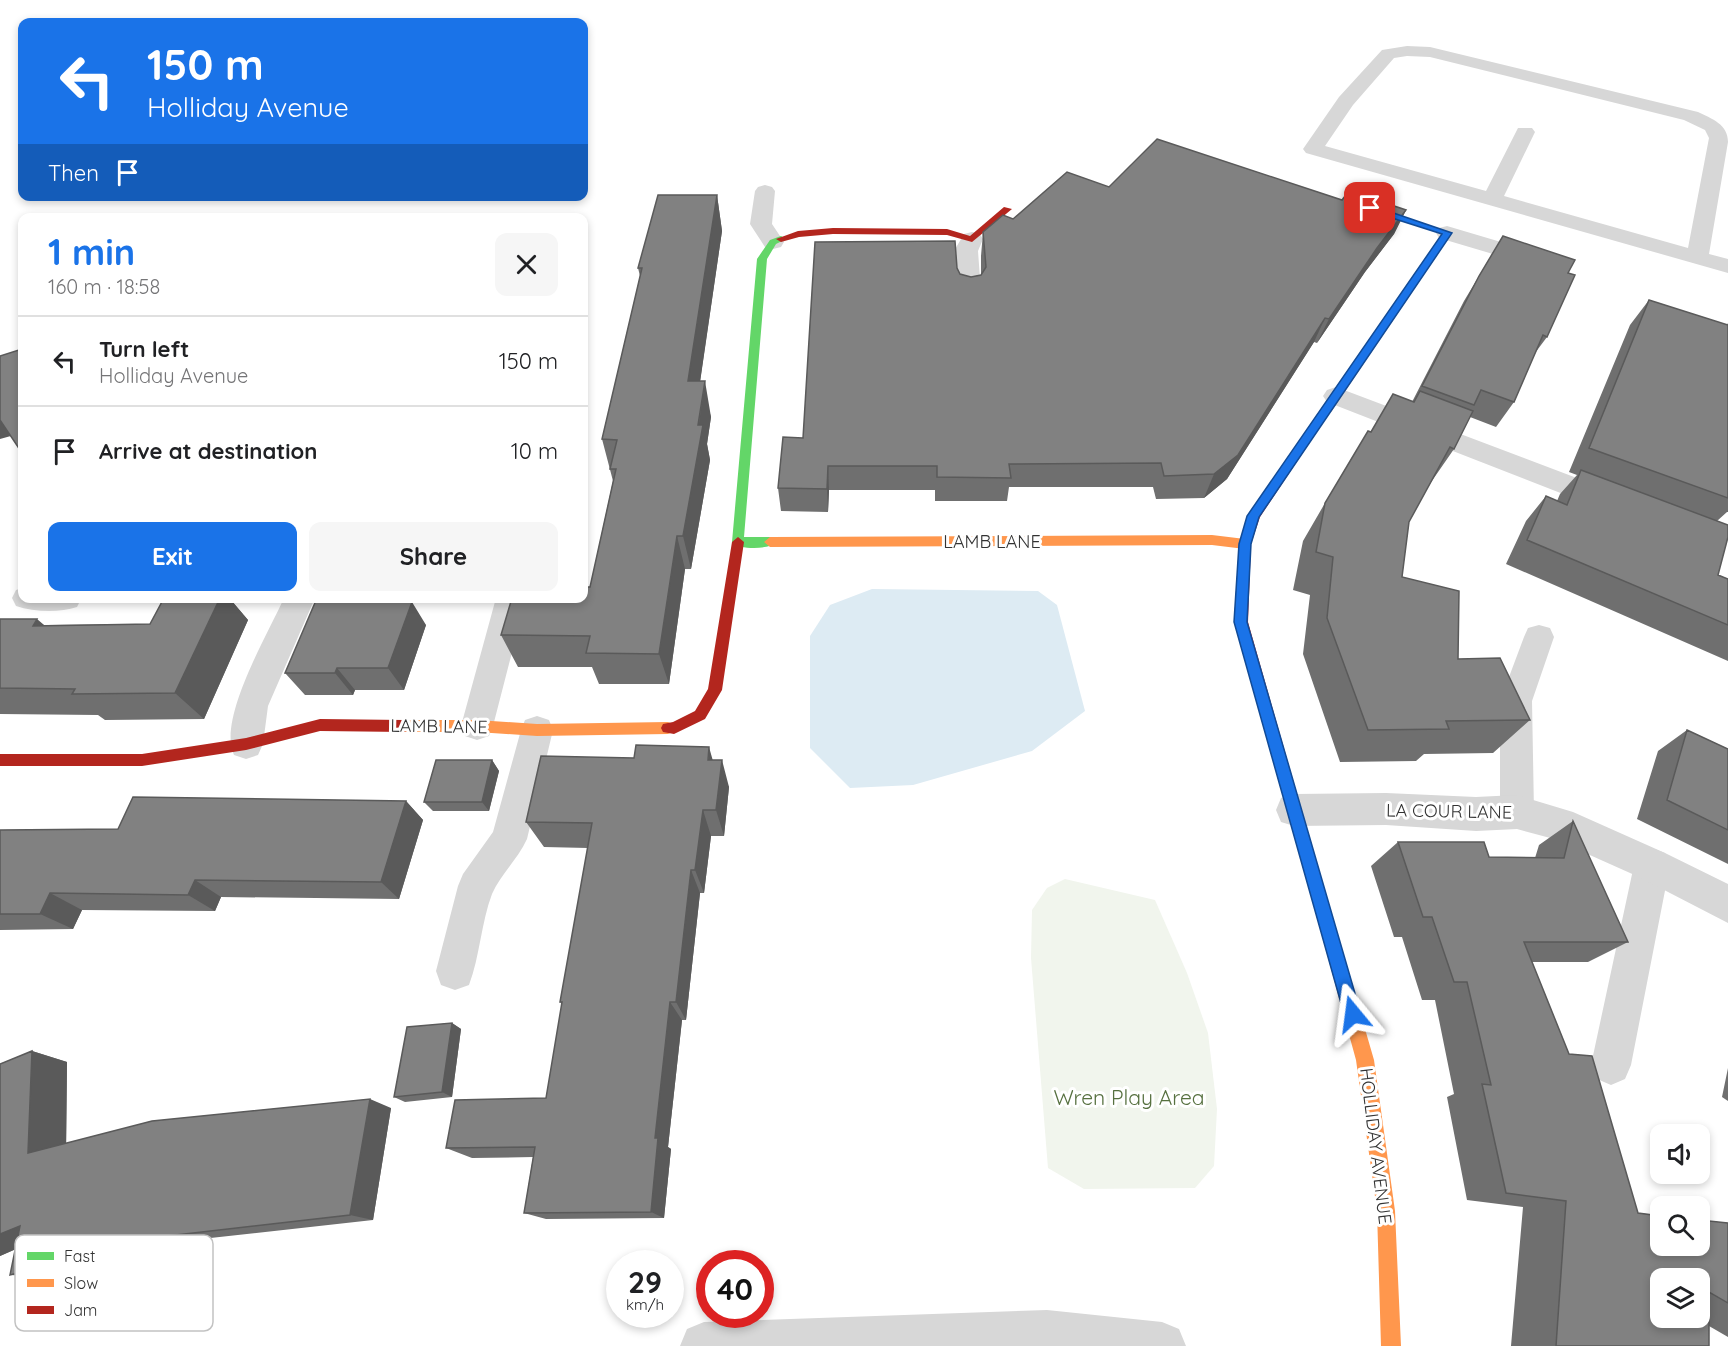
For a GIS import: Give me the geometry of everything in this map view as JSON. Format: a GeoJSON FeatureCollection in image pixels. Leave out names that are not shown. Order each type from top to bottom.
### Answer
{"type":"FeatureCollection","features":[{"type":"Feature","properties":{"kind":"street"},"geometry":{"type":"LineString","coordinates":[[1370,208],[1503,250]]}},
{"type":"Feature","properties":{"kind":"street"},"geometry":{"type":"LineString","coordinates":[[969,292],[966,251],[972,239],[1007,209]]}},
{"type":"Feature","properties":{"kind":"street"},"geometry":{"type":"LineString","coordinates":[[773,242],[798,234],[833,231],[947,232],[972,239]]}},
{"type":"Feature","properties":{"kind":"street","name":"HOLLIDAY AVENUE"},"geometry":{"type":"LineString","coordinates":[[1391,1346],[1386,1210],[1365,1060],[1240,622],[1245,544],[1254,516],[1447,233]]}},
{"type":"Feature","properties":{"kind":"street","name":"LAMB LANE"},"geometry":{"type":"LineString","coordinates":[[0,760],[142,760],[246,744],[320,725],[477,726],[537,730],[674,728],[700,715],[715,690],[738,542],[762,259],[773,242]]}},
{"type":"Feature","properties":{"kind":"street"},"geometry":{"type":"LineString","coordinates":[[1336,396],[1638,512]]}},
{"type":"Feature","properties":{"kind":"street","name":"LAMB LANE"},"geometry":{"type":"LineString","coordinates":[[738,542],[1212,540],[1245,544]]}},
{"type":"Feature","properties":{"kind":"street"},"geometry":{"type":"LineString","coordinates":[[246,744],[251,705],[298,603]]}},
{"type":"Feature","properties":{"kind":"street","name":"LA COUR LANE"},"geometry":{"type":"LineString","coordinates":[[1294,810],[1386,809],[1476,814],[1517,812],[1560,824],[1652,865],[1728,904]]}},
{"type":"Feature","properties":{"kind":"street"},"geometry":{"type":"LineString","coordinates":[[704,1346],[1047,1334],[1162,1346]]}},
{"type":"Feature","properties":{"kind":"lane"},"geometry":{"type":"LineString","coordinates":[[1697,256],[1719,138],[1713,126],[1691,116],[1430,52],[1407,51],[1388,54],[1346,101],[1313,149],[1728,266]]}},
{"type":"Feature","properties":{"kind":"lane"},"geometry":{"type":"LineString","coordinates":[[1492,199],[1525,132]]}},
{"type":"Feature","properties":{"kind":"lane"},"geometry":{"type":"LineString","coordinates":[[765,191],[761,224],[773,242]]}},
{"type":"Feature","properties":{"kind":"lane"},"geometry":{"type":"LineString","coordinates":[[0,598],[18,598]]}},
{"type":"Feature","properties":{"kind":"lane"},"geometry":{"type":"LineString","coordinates":[[477,726],[510,603]]}},
{"type":"Feature","properties":{"kind":"lane"},"geometry":{"type":"LineString","coordinates":[[1517,812],[1516,702],[1539,637]]}},
{"type":"Feature","properties":{"kind":"lane"},"geometry":{"type":"LineString","coordinates":[[455,971],[476,886],[509,839],[537,730]]}},
{"type":"Feature","properties":{"kind":"lane"},"geometry":{"type":"LineString","coordinates":[[1611,1065],[1652,865]]}},
{"type":"Feature","properties":{"kind":"green space","name":"Wren Play Area"},"geometry":{"type":"Polygon","coordinates":[[[1065,879],[1155,900],[1187,973],[1208,1033],[1217,1109],[1214,1166],[1195,1188],[1084,1189],[1048,1168],[1031,958],[1032,910],[1047,888],[1065,879]]]}},
{"type":"Feature","properties":{"kind":"shaded area"},"geometry":{"type":"Polygon","coordinates":[[[872,589],[1038,591],[1057,605],[1085,711],[1032,751],[913,785],[850,788],[810,748],[810,636],[830,605],[872,589]]]}},
{"type":"Feature","properties":{"kind":"building"},"geometry":{"type":"Polygon","coordinates":[[[1157,139],[1342,200],[1349,191],[1406,210],[1329,319],[1325,318],[1238,455],[1214,474],[1164,476],[1161,463],[1009,464],[1011,478],[937,477],[937,466],[828,466],[827,489],[778,488],[783,437],[803,438],[815,242],[955,241],[957,268],[960,274],[971,277],[981,275],[986,267],[983,232],[1003,215],[1013,219],[1067,172],[1109,187],[1157,139]]]}},
{"type":"Feature","properties":{"kind":"building"},"geometry":{"type":"Polygon","coordinates":[[[658,195],[717,195],[688,381],[705,381],[698,425],[703,425],[683,536],[677,536],[659,654],[586,653],[590,636],[501,635],[511,603],[588,603],[588,587],[590,587],[616,469],[610,469],[617,440],[602,439],[642,268],[638,268],[658,195]]]}},
{"type":"Feature","properties":{"kind":"building"},"geometry":{"type":"Polygon","coordinates":[[[1503,236],[1575,260],[1568,273],[1575,275],[1547,337],[1543,335],[1514,402],[1481,390],[1474,405],[1422,386],[1479,276],[1503,236]]]}},
{"type":"Feature","properties":{"kind":"building"},"geometry":{"type":"Polygon","coordinates":[[[1649,300],[1728,325],[1728,498],[1589,448],[1649,300]]]}},
{"type":"Feature","properties":{"kind":"building"},"geometry":{"type":"Polygon","coordinates":[[[18,350],[18,447],[0,420],[0,356],[18,350]]]}},
{"type":"Feature","properties":{"kind":"building"},"geometry":{"type":"Polygon","coordinates":[[[1420,391],[1473,411],[1454,449],[1450,447],[1409,522],[1402,577],[1459,591],[1458,659],[1500,658],[1530,720],[1446,721],[1449,729],[1368,730],[1327,618],[1333,557],[1316,552],[1325,503],[1393,394],[1414,402],[1420,391]]]}},
{"type":"Feature","properties":{"kind":"building"},"geometry":{"type":"Polygon","coordinates":[[[1581,470],[1728,525],[1728,537],[1718,575],[1728,579],[1728,625],[1527,540],[1546,496],[1567,505],[1581,470]]]}},
{"type":"Feature","properties":{"kind":"building"},"geometry":{"type":"Polygon","coordinates":[[[161,603],[218,603],[175,693],[72,694],[75,689],[0,688],[0,619],[37,619],[33,626],[150,624],[161,603]]]}},
{"type":"Feature","properties":{"kind":"building"},"geometry":{"type":"Polygon","coordinates":[[[315,603],[412,603],[388,668],[337,668],[335,673],[285,673],[315,603]]]}},
{"type":"Feature","properties":{"kind":"building"},"geometry":{"type":"Polygon","coordinates":[[[1687,730],[1728,749],[1728,830],[1667,800],[1687,730]]]}},
{"type":"Feature","properties":{"kind":"building"},"geometry":{"type":"Polygon","coordinates":[[[636,745],[709,747],[708,760],[722,760],[716,810],[703,810],[695,870],[691,870],[676,1002],[670,1002],[655,1138],[658,1138],[651,1212],[524,1213],[535,1147],[446,1148],[455,1100],[546,1098],[562,1002],[560,1002],[592,823],[526,822],[541,756],[634,758],[636,745]]]}},
{"type":"Feature","properties":{"kind":"building"},"geometry":{"type":"Polygon","coordinates":[[[436,760],[492,760],[482,802],[424,802],[436,760]]]}},
{"type":"Feature","properties":{"kind":"building"},"geometry":{"type":"Polygon","coordinates":[[[133,797],[406,801],[381,882],[195,880],[188,895],[50,893],[40,914],[0,914],[0,830],[118,829],[133,797]]]}},
{"type":"Feature","properties":{"kind":"building"},"geometry":{"type":"Polygon","coordinates":[[[1573,821],[1628,942],[1524,942],[1569,1054],[1592,1056],[1638,1213],[1650,1215],[1650,1256],[1710,1256],[1710,1221],[1728,1223],[1728,1303],[1710,1293],[1710,1268],[1650,1268],[1650,1328],[1709,1328],[1709,1346],[1556,1346],[1566,1201],[1506,1193],[1482,1084],[1491,1085],[1467,982],[1454,982],[1432,917],[1423,917],[1398,842],[1484,842],[1489,857],[1564,858],[1573,821]]]}},
{"type":"Feature","properties":{"kind":"building"},"geometry":{"type":"Polygon","coordinates":[[[452,1023],[442,1092],[394,1097],[407,1027],[452,1023]]]}},
{"type":"Feature","properties":{"kind":"building"},"geometry":{"type":"Polygon","coordinates":[[[32,1051],[28,1153],[152,1121],[370,1099],[350,1215],[176,1235],[18,1235],[20,1226],[0,1234],[0,1064],[32,1051]]]}},
{"type":"Feature","properties":{"kind":"building"},"geometry":{"type":"Polygon","coordinates":[[[15,1250],[15,1274],[10,1275],[15,1250]]]}},
{"type":"Feature","properties":{"kind":"traffic: fast"},"geometry":{"type":"LineString","coordinates":[[770,542],[738,542],[762,259],[773,242],[781,239]]}},
{"type":"Feature","properties":{"kind":"traffic: slow"},"geometry":{"type":"LineString","coordinates":[[1327,409],[1447,233],[1370,208]]}},
{"type":"Feature","properties":{"kind":"traffic: slow"},"geometry":{"type":"LineString","coordinates":[[770,542],[1212,540],[1245,544]]}},
{"type":"Feature","properties":{"kind":"traffic: slow"},"geometry":{"type":"LineString","coordinates":[[404,726],[477,726],[537,730],[668,728]]}},
{"type":"Feature","properties":{"kind":"traffic: slow"},"geometry":{"type":"LineString","coordinates":[[1290,794],[1365,1060],[1386,1211],[1391,1346]]}},
{"type":"Feature","properties":{"kind":"traffic: jam"},"geometry":{"type":"LineString","coordinates":[[781,239],[798,234],[833,231],[947,232],[972,239],[1007,209]]}},
{"type":"Feature","properties":{"kind":"traffic: jam"},"geometry":{"type":"LineString","coordinates":[[1290,794],[1241,622],[1245,544],[1254,516],[1327,409]]}},
{"type":"Feature","properties":{"kind":"traffic: jam"},"geometry":{"type":"LineString","coordinates":[[668,728],[674,728],[700,715],[715,690],[738,542]]}},
{"type":"Feature","properties":{"kind":"traffic: jam"},"geometry":{"type":"LineString","coordinates":[[0,760],[142,760],[246,744],[320,725],[404,726]]}},
{"type":"Feature","properties":{"kind":"route"},"geometry":{"type":"LineString","coordinates":[[1353,1014],[1240,622],[1245,544],[1254,516],[1447,233],[1370,208]]}}]}
